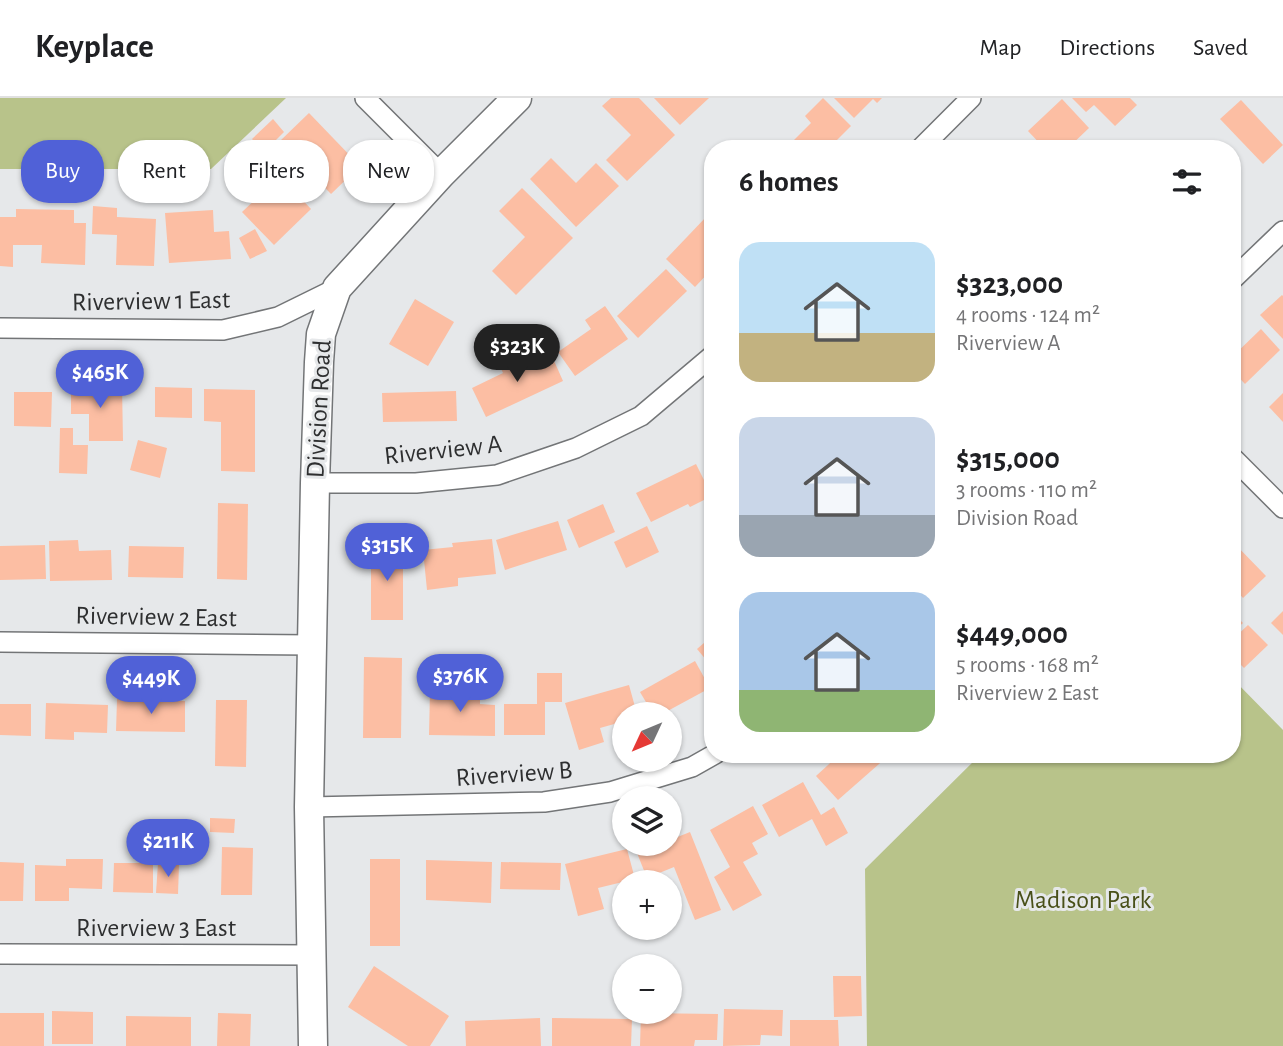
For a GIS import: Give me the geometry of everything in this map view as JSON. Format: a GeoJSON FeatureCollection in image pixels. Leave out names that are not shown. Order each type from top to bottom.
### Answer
{"type":"FeatureCollection","features":[{"type":"Feature","properties":{"kind":"street"},"geometry":{"type":"LineString","coordinates":[[365,98],[441,174]]}},
{"type":"Feature","properties":{"kind":"street","name":"Division Road"},"geometry":{"type":"LineString","coordinates":[[313,1046],[309,807],[315,483],[321,334],[337,288],[441,174],[517,98]]}},
{"type":"Feature","properties":{"kind":"street"},"geometry":{"type":"LineString","coordinates":[[929,140],[971,98]]}},
{"type":"Feature","properties":{"kind":"street"},"geometry":{"type":"LineString","coordinates":[[1241,271],[1283,231]]}},
{"type":"Feature","properties":{"kind":"street","name":"Riverview 1 East"},"geometry":{"type":"LineString","coordinates":[[0,328],[223,330],[278,317],[337,288]]}},
{"type":"Feature","properties":{"kind":"street","name":"Riverview A"},"geometry":{"type":"LineString","coordinates":[[315,483],[416,483],[497,475],[576,448],[641,416],[704,363]]}},
{"type":"Feature","properties":{"kind":"street"},"geometry":{"type":"LineString","coordinates":[[1241,466],[1283,508]]}},
{"type":"Feature","properties":{"kind":"street","name":"Riverview 2 East"},"geometry":{"type":"LineString","coordinates":[[0,642],[312,645]]}},
{"type":"Feature","properties":{"kind":"street","name":"Riverview B"},"geometry":{"type":"LineString","coordinates":[[309,807],[544,802],[610,792],[692,767],[704,760]]}},
{"type":"Feature","properties":{"kind":"street","name":"Riverview 3 East"},"geometry":{"type":"LineString","coordinates":[[0,954],[312,955]]}},
{"type":"Feature","properties":{"kind":"green space"},"geometry":{"type":"Polygon","coordinates":[[[0,98],[286,98],[242,140],[224,140],[224,157],[211,169],[210,140],[118,140],[118,169],[104,169],[104,140],[21,140],[21,169],[0,169],[0,98]]]}},
{"type":"Feature","properties":{"kind":"green space","name":"Madison Park"},"geometry":{"type":"Polygon","coordinates":[[[1241,687],[1283,730],[1283,1046],[867,1046],[865,869],[972,763],[1241,763],[1241,687]]]}},
{"type":"Feature","properties":{"kind":"building"},"geometry":{"type":"Polygon","coordinates":[[[611,98],[639,98],[675,135],[627,181],[606,160],[631,135],[602,106],[611,98]]]}},
{"type":"Feature","properties":{"kind":"building"},"geometry":{"type":"Polygon","coordinates":[[[654,98],[709,98],[680,125],[654,98]]]}},
{"type":"Feature","properties":{"kind":"building"},"geometry":{"type":"Polygon","coordinates":[[[823,98],[851,126],[837,140],[794,140],[811,123],[805,116],[823,98]]]}},
{"type":"Feature","properties":{"kind":"building"},"geometry":{"type":"Polygon","coordinates":[[[834,98],[882,98],[877,103],[873,99],[854,118],[834,98]]]}},
{"type":"Feature","properties":{"kind":"building"},"geometry":{"type":"Polygon","coordinates":[[[1072,98],[1130,98],[1137,105],[1115,126],[1094,105],[1086,112],[1072,98]]]}},
{"type":"Feature","properties":{"kind":"building"},"geometry":{"type":"Polygon","coordinates":[[[1062,99],[1089,128],[1076,140],[1036,140],[1028,131],[1062,99]]]}},
{"type":"Feature","properties":{"kind":"building"},"geometry":{"type":"Polygon","coordinates":[[[1241,100],[1283,145],[1263,164],[1220,119],[1241,100]]]}},
{"type":"Feature","properties":{"kind":"building"},"geometry":{"type":"Polygon","coordinates":[[[309,113],[343,148],[343,182],[331,194],[329,192],[329,140],[281,140],[309,113]]]}},
{"type":"Feature","properties":{"kind":"building"},"geometry":{"type":"Polygon","coordinates":[[[273,119],[284,132],[276,140],[252,139],[273,119]]]}},
{"type":"Feature","properties":{"kind":"building"},"geometry":{"type":"Polygon","coordinates":[[[551,158],[576,183],[596,163],[619,186],[576,227],[530,179],[551,158]]]}},
{"type":"Feature","properties":{"kind":"building"},"geometry":{"type":"Polygon","coordinates":[[[522,188],[573,238],[516,295],[492,271],[525,237],[499,211],[522,188]]]}},
{"type":"Feature","properties":{"kind":"building"},"geometry":{"type":"Polygon","coordinates":[[[252,203],[305,203],[311,209],[274,245],[242,212],[252,203]]]}},
{"type":"Feature","properties":{"kind":"building"},"geometry":{"type":"Polygon","coordinates":[[[93,206],[117,208],[117,217],[156,219],[154,266],[116,265],[117,235],[92,234],[93,206]]]}},
{"type":"Feature","properties":{"kind":"building"},"geometry":{"type":"Polygon","coordinates":[[[16,209],[74,210],[74,223],[86,223],[85,265],[41,263],[42,245],[13,245],[13,267],[0,266],[0,217],[16,217],[16,209]]]}},
{"type":"Feature","properties":{"kind":"building"},"geometry":{"type":"Polygon","coordinates":[[[213,210],[214,232],[229,231],[231,259],[169,263],[165,213],[213,210]]]}},
{"type":"Feature","properties":{"kind":"building"},"geometry":{"type":"Polygon","coordinates":[[[704,219],[704,277],[695,287],[666,259],[704,219]]]}},
{"type":"Feature","properties":{"kind":"building"},"geometry":{"type":"Polygon","coordinates":[[[255,229],[267,251],[250,259],[239,238],[255,229]]]}},
{"type":"Feature","properties":{"kind":"building"},"geometry":{"type":"Polygon","coordinates":[[[666,269],[687,291],[638,338],[617,316],[666,269]]]}},
{"type":"Feature","properties":{"kind":"building"},"geometry":{"type":"Polygon","coordinates":[[[1283,296],[1283,339],[1260,315],[1283,296]]]}},
{"type":"Feature","properties":{"kind":"building"},"geometry":{"type":"Polygon","coordinates":[[[415,299],[454,322],[428,366],[389,344],[415,299]]]}},
{"type":"Feature","properties":{"kind":"building"},"geometry":{"type":"Polygon","coordinates":[[[605,306],[628,339],[575,376],[558,352],[591,329],[585,320],[605,306]]]}},
{"type":"Feature","properties":{"kind":"building"},"geometry":{"type":"Polygon","coordinates":[[[1261,329],[1280,350],[1245,384],[1241,380],[1241,348],[1261,329]]]}},
{"type":"Feature","properties":{"kind":"building"},"geometry":{"type":"Polygon","coordinates":[[[551,354],[563,381],[486,417],[472,388],[503,373],[498,362],[508,358],[514,371],[551,354]]]}},
{"type":"Feature","properties":{"kind":"building"},"geometry":{"type":"Polygon","coordinates":[[[71,385],[122,385],[123,441],[89,441],[89,414],[71,414],[71,385]]]}},
{"type":"Feature","properties":{"kind":"building"},"geometry":{"type":"Polygon","coordinates":[[[155,387],[192,388],[192,418],[155,417],[155,387]]]}},
{"type":"Feature","properties":{"kind":"building"},"geometry":{"type":"Polygon","coordinates":[[[204,389],[255,390],[255,472],[221,471],[221,422],[204,421],[204,389]]]}},
{"type":"Feature","properties":{"kind":"building"},"geometry":{"type":"Polygon","coordinates":[[[456,391],[457,421],[383,422],[382,393],[456,391]]]}},
{"type":"Feature","properties":{"kind":"building"},"geometry":{"type":"Polygon","coordinates":[[[14,392],[52,392],[51,427],[14,426],[14,392]]]}},
{"type":"Feature","properties":{"kind":"building"},"geometry":{"type":"Polygon","coordinates":[[[1283,393],[1283,422],[1269,407],[1283,393]]]}},
{"type":"Feature","properties":{"kind":"building"},"geometry":{"type":"Polygon","coordinates":[[[60,428],[73,428],[73,445],[88,445],[87,474],[59,473],[60,428]]]}},
{"type":"Feature","properties":{"kind":"building"},"geometry":{"type":"Polygon","coordinates":[[[138,440],[167,448],[160,478],[130,470],[138,440]]]}},
{"type":"Feature","properties":{"kind":"building"},"geometry":{"type":"Polygon","coordinates":[[[696,464],[704,480],[704,500],[690,507],[688,504],[651,522],[636,493],[696,464]]]}},
{"type":"Feature","properties":{"kind":"building"},"geometry":{"type":"Polygon","coordinates":[[[218,503],[248,504],[247,580],[217,579],[218,503]]]}},
{"type":"Feature","properties":{"kind":"building"},"geometry":{"type":"Polygon","coordinates":[[[603,504],[615,532],[579,548],[567,520],[603,504]]]}},
{"type":"Feature","properties":{"kind":"building"},"geometry":{"type":"Polygon","coordinates":[[[558,521],[567,550],[505,570],[496,540],[558,521]]]}},
{"type":"Feature","properties":{"kind":"building"},"geometry":{"type":"Polygon","coordinates":[[[647,526],[659,552],[626,568],[614,542],[647,526]]]}},
{"type":"Feature","properties":{"kind":"building"},"geometry":{"type":"Polygon","coordinates":[[[492,539],[496,574],[458,578],[458,586],[427,590],[423,550],[453,547],[452,543],[492,539]]]}},
{"type":"Feature","properties":{"kind":"building"},"geometry":{"type":"Polygon","coordinates":[[[78,540],[79,551],[111,550],[112,580],[50,581],[49,541],[78,540]]]}},
{"type":"Feature","properties":{"kind":"building"},"geometry":{"type":"Polygon","coordinates":[[[45,545],[46,579],[0,580],[0,546],[45,545]]]}},
{"type":"Feature","properties":{"kind":"building"},"geometry":{"type":"Polygon","coordinates":[[[129,546],[184,547],[183,578],[128,577],[129,546]]]}},
{"type":"Feature","properties":{"kind":"building"},"geometry":{"type":"Polygon","coordinates":[[[371,546],[403,546],[403,620],[371,620],[371,546]]]}},
{"type":"Feature","properties":{"kind":"building"},"geometry":{"type":"Polygon","coordinates":[[[1241,550],[1266,576],[1243,598],[1241,596],[1241,550]]]}},
{"type":"Feature","properties":{"kind":"building"},"geometry":{"type":"Polygon","coordinates":[[[1283,611],[1283,635],[1271,623],[1283,611]]]}},
{"type":"Feature","properties":{"kind":"building"},"geometry":{"type":"Polygon","coordinates":[[[1248,625],[1268,645],[1244,668],[1241,665],[1241,632],[1248,625]]]}},
{"type":"Feature","properties":{"kind":"building"},"geometry":{"type":"Polygon","coordinates":[[[704,643],[704,657],[697,649],[704,643]]]}},
{"type":"Feature","properties":{"kind":"building"},"geometry":{"type":"Polygon","coordinates":[[[364,657],[402,658],[401,738],[363,738],[364,657]]]}},
{"type":"Feature","properties":{"kind":"building"},"geometry":{"type":"Polygon","coordinates":[[[695,661],[704,677],[704,691],[682,703],[646,702],[640,692],[695,661]]]}},
{"type":"Feature","properties":{"kind":"building"},"geometry":{"type":"Polygon","coordinates":[[[537,673],[562,673],[562,702],[545,702],[545,735],[504,735],[504,704],[537,704],[537,673]]]}},
{"type":"Feature","properties":{"kind":"building"},"geometry":{"type":"Polygon","coordinates":[[[629,685],[634,702],[612,702],[612,725],[600,728],[604,742],[579,750],[565,703],[629,685]]]}},
{"type":"Feature","properties":{"kind":"building"},"geometry":{"type":"Polygon","coordinates":[[[430,691],[480,691],[480,704],[495,705],[495,736],[429,735],[430,691]]]}},
{"type":"Feature","properties":{"kind":"building"},"geometry":{"type":"Polygon","coordinates":[[[117,699],[185,701],[185,732],[116,731],[117,699]]]}},
{"type":"Feature","properties":{"kind":"building"},"geometry":{"type":"Polygon","coordinates":[[[216,700],[247,700],[246,767],[215,766],[216,700]]]}},
{"type":"Feature","properties":{"kind":"building"},"geometry":{"type":"Polygon","coordinates":[[[46,703],[108,705],[107,733],[74,732],[74,740],[45,739],[46,703]]]}},
{"type":"Feature","properties":{"kind":"building"},"geometry":{"type":"Polygon","coordinates":[[[0,704],[31,704],[31,736],[0,735],[0,704]]]}},
{"type":"Feature","properties":{"kind":"building"},"geometry":{"type":"Polygon","coordinates":[[[830,763],[880,763],[838,800],[816,776],[830,763]]]}},
{"type":"Feature","properties":{"kind":"building"},"geometry":{"type":"Polygon","coordinates":[[[803,782],[821,815],[834,807],[848,833],[826,846],[812,819],[779,837],[762,805],[803,782]]]}},
{"type":"Feature","properties":{"kind":"building"},"geometry":{"type":"Polygon","coordinates":[[[753,806],[768,834],[752,843],[758,854],[743,862],[762,895],[733,911],[714,877],[730,867],[710,830],[753,806]]]}},
{"type":"Feature","properties":{"kind":"building"},"geometry":{"type":"Polygon","coordinates":[[[210,818],[235,819],[234,833],[210,832],[210,818]]]}},
{"type":"Feature","properties":{"kind":"building"},"geometry":{"type":"Polygon","coordinates":[[[690,832],[721,910],[695,920],[682,887],[682,870],[675,870],[674,867],[667,870],[644,870],[638,856],[682,856],[682,835],[690,832]]]}},
{"type":"Feature","properties":{"kind":"building"},"geometry":{"type":"Polygon","coordinates":[[[222,847],[253,848],[252,895],[221,895],[222,847]]]}},
{"type":"Feature","properties":{"kind":"building"},"geometry":{"type":"Polygon","coordinates":[[[612,853],[612,856],[629,856],[633,870],[612,870],[612,885],[598,888],[604,909],[578,916],[565,864],[612,853]]]}},
{"type":"Feature","properties":{"kind":"building"},"geometry":{"type":"Polygon","coordinates":[[[66,859],[103,859],[102,889],[69,888],[69,901],[35,901],[35,865],[66,866],[66,859]]]}},
{"type":"Feature","properties":{"kind":"building"},"geometry":{"type":"Polygon","coordinates":[[[370,859],[400,859],[400,946],[370,946],[370,859]]]}},
{"type":"Feature","properties":{"kind":"building"},"geometry":{"type":"Polygon","coordinates":[[[426,860],[492,862],[491,903],[426,900],[426,860]]]}},
{"type":"Feature","properties":{"kind":"building"},"geometry":{"type":"Polygon","coordinates":[[[0,862],[24,863],[23,901],[0,901],[0,862]]]}},
{"type":"Feature","properties":{"kind":"building"},"geometry":{"type":"Polygon","coordinates":[[[501,862],[561,863],[560,890],[500,889],[501,862]]]}},
{"type":"Feature","properties":{"kind":"building"},"geometry":{"type":"Polygon","coordinates":[[[114,863],[153,863],[153,893],[113,892],[114,863]]]}},
{"type":"Feature","properties":{"kind":"building"},"geometry":{"type":"Polygon","coordinates":[[[158,863],[179,865],[178,894],[156,893],[158,863]]]}},
{"type":"Feature","properties":{"kind":"building"},"geometry":{"type":"Polygon","coordinates":[[[374,966],[449,1016],[430,1046],[408,1046],[348,1007],[374,966]]]}},
{"type":"Feature","properties":{"kind":"building"},"geometry":{"type":"Polygon","coordinates":[[[833,976],[861,976],[862,1016],[834,1017],[833,976]]]}},
{"type":"Feature","properties":{"kind":"building"},"geometry":{"type":"Polygon","coordinates":[[[724,1009],[783,1010],[782,1036],[761,1035],[760,1045],[723,1046],[724,1009]]]}},
{"type":"Feature","properties":{"kind":"building"},"geometry":{"type":"Polygon","coordinates":[[[52,1011],[93,1012],[93,1044],[52,1044],[52,1011]]]}},
{"type":"Feature","properties":{"kind":"building"},"geometry":{"type":"Polygon","coordinates":[[[0,1013],[44,1013],[44,1046],[0,1046],[0,1013]]]}},
{"type":"Feature","properties":{"kind":"building"},"geometry":{"type":"Polygon","coordinates":[[[218,1013],[251,1014],[250,1046],[217,1046],[218,1013]]]}},
{"type":"Feature","properties":{"kind":"building"},"geometry":{"type":"Polygon","coordinates":[[[682,1014],[718,1014],[717,1040],[695,1040],[694,1046],[640,1046],[641,1024],[682,1024],[682,1014]]]}},
{"type":"Feature","properties":{"kind":"building"},"geometry":{"type":"Polygon","coordinates":[[[126,1016],[191,1017],[191,1046],[126,1046],[126,1016]]]}},
{"type":"Feature","properties":{"kind":"building"},"geometry":{"type":"Polygon","coordinates":[[[540,1018],[541,1046],[466,1046],[465,1021],[540,1018]]]}},
{"type":"Feature","properties":{"kind":"building"},"geometry":{"type":"Polygon","coordinates":[[[552,1018],[612,1019],[612,1024],[632,1024],[631,1046],[552,1046],[552,1018]]]}},
{"type":"Feature","properties":{"kind":"building"},"geometry":{"type":"Polygon","coordinates":[[[790,1020],[838,1020],[839,1046],[790,1046],[790,1020]]]}}]}
